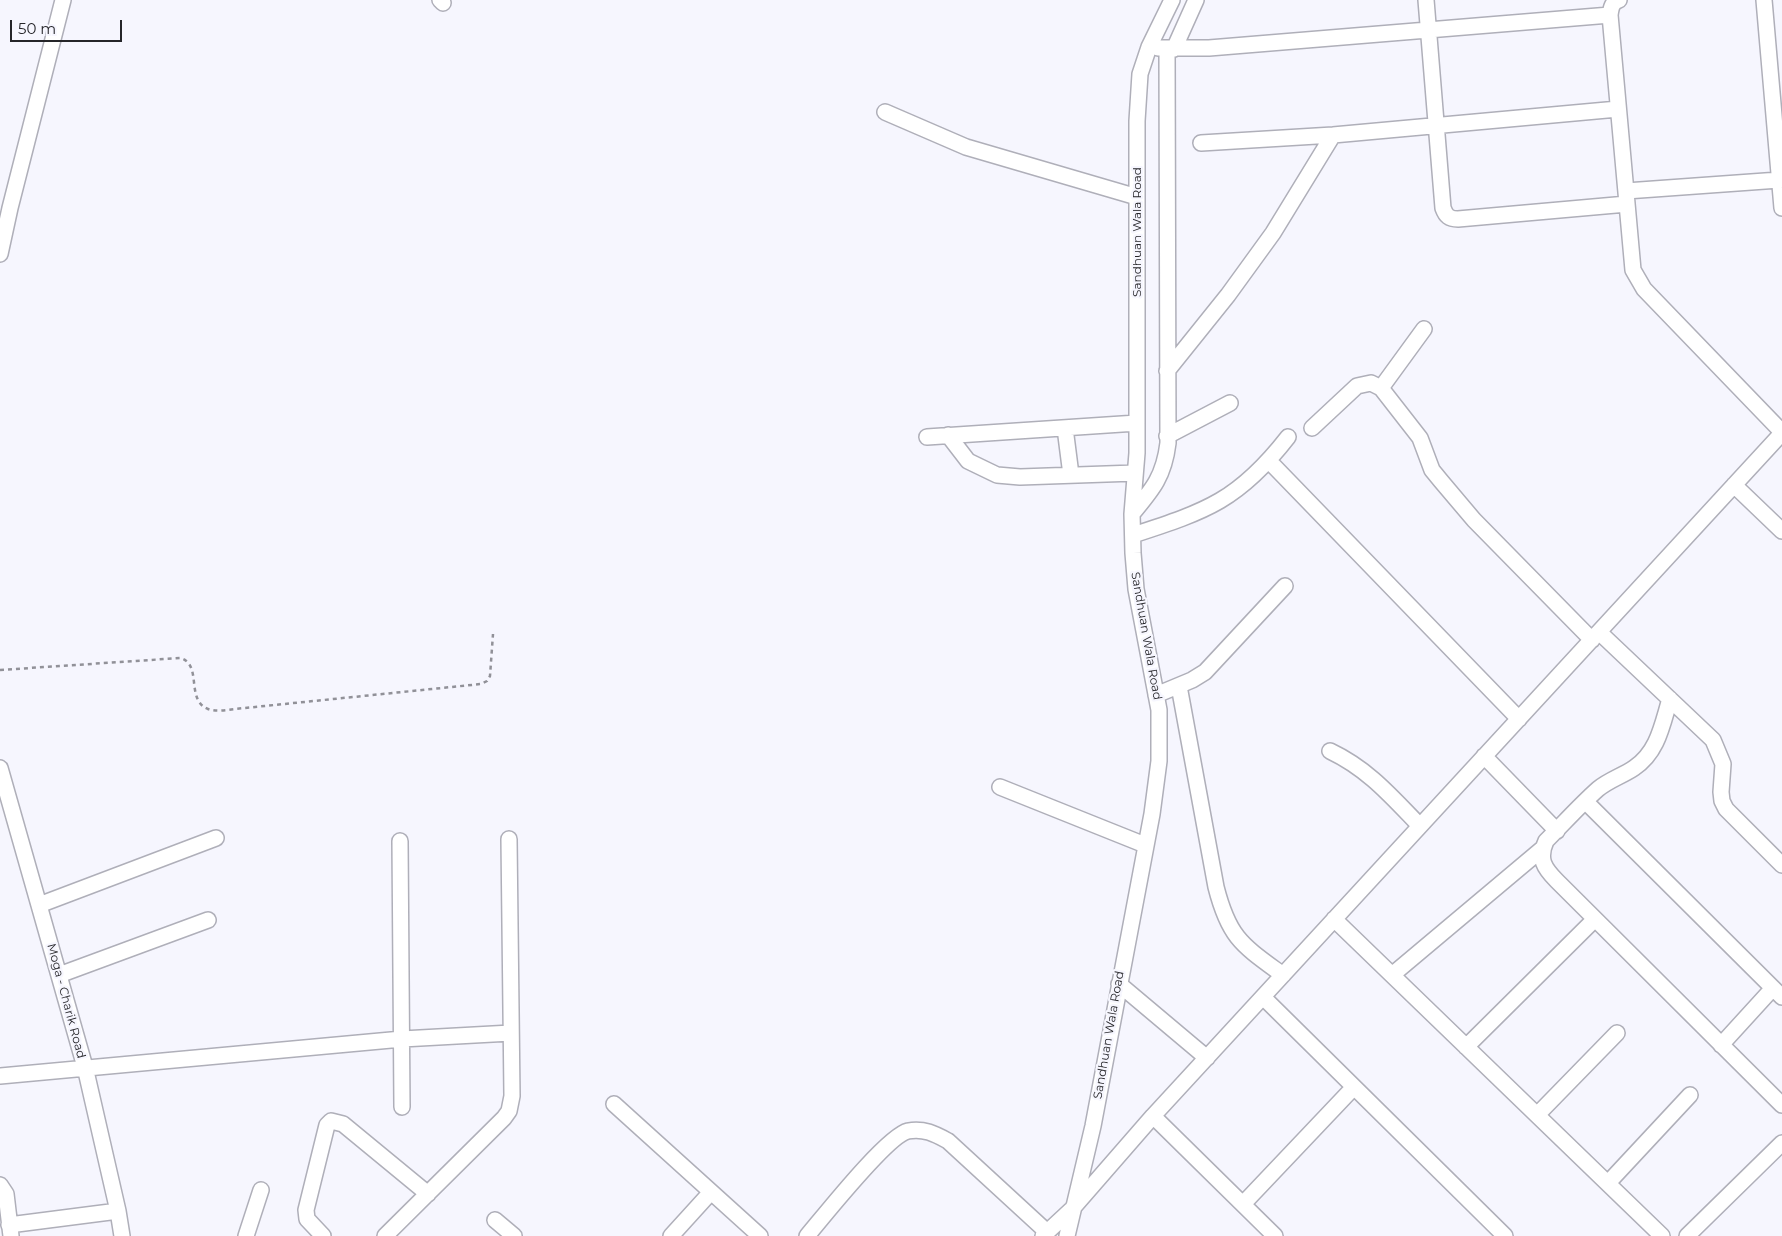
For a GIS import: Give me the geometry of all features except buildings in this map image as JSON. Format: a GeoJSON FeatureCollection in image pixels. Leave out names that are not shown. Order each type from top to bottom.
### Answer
{"type":"FeatureCollection","features":[{"type":"Feature","properties":{"kind":"street"},"geometry":{"type":"LineString","coordinates":[[0,254],[63,0]]}},
{"type":"Feature","properties":{"kind":"street","name":"Sandhuan Wala Road"},"geometry":{"type":"LineString","coordinates":[[1068,1236],[1072,1209],[1093,1126],[1159,761],[1159,710],[1136,589],[1132,514],[1137,423],[1136,197],[1140,74],[1150,47],[1172,0]]}},
{"type":"Feature","properties":{"kind":"street"},"geometry":{"type":"LineString","coordinates":[[1132,514],[1157,485],[1166,458],[1168,436],[1170,49],[1196,0]]}},
{"type":"Feature","properties":{"kind":"street"},"geometry":{"type":"LineString","coordinates":[[1426,0],[1434,126],[1442,208],[1451,219],[1779,180]]}},
{"type":"Feature","properties":{"kind":"street"},"geometry":{"type":"LineString","coordinates":[[807,1236],[862,1172],[895,1138],[906,1132],[920,1130],[933,1133],[948,1141],[1045,1234],[1072,1209],[1153,1116],[1782,432],[1637,278],[1631,261],[1610,15],[1615,1],[1620,0]]}},
{"type":"Feature","properties":{"kind":"street"},"geometry":{"type":"LineString","coordinates":[[1764,0],[1782,208]]}},
{"type":"Feature","properties":{"kind":"street"},"geometry":{"type":"LineString","coordinates":[[1150,47],[1170,49],[1610,15]]}},
{"type":"Feature","properties":{"kind":"street"},"geometry":{"type":"LineString","coordinates":[[1201,143],[1333,136],[1618,109]]}},
{"type":"Feature","properties":{"kind":"street"},"geometry":{"type":"LineString","coordinates":[[885,112],[966,147],[1136,197]]}},
{"type":"Feature","properties":{"kind":"street"},"geometry":{"type":"LineString","coordinates":[[1167,371],[1228,296],[1273,233],[1333,136]]}},
{"type":"Feature","properties":{"kind":"street"},"geometry":{"type":"LineString","coordinates":[[1381,388],[1424,329]]}},
{"type":"Feature","properties":{"kind":"street"},"geometry":{"type":"LineString","coordinates":[[1312,428],[1358,386],[1370,383],[1381,388],[1420,438],[1432,470],[1474,520],[1595,636],[1670,699],[1713,740],[1723,764],[1722,801],[1726,809],[1782,865]]}},
{"type":"Feature","properties":{"kind":"street"},"geometry":{"type":"LineString","coordinates":[[1168,436],[1230,404]]}},
{"type":"Feature","properties":{"kind":"street"},"geometry":{"type":"LineString","coordinates":[[928,437],[1137,423]]}},
{"type":"Feature","properties":{"kind":"street"},"geometry":{"type":"LineString","coordinates":[[1066,428],[1071,475]]}},
{"type":"Feature","properties":{"kind":"street"},"geometry":{"type":"LineString","coordinates":[[948,435],[968,461],[997,475],[1020,477],[1135,473]]}},
{"type":"Feature","properties":{"kind":"street"},"geometry":{"type":"LineString","coordinates":[[1133,534],[1188,517],[1214,505],[1239,490],[1269,462],[1288,437]]}},
{"type":"Feature","properties":{"kind":"street"},"geometry":{"type":"LineString","coordinates":[[1269,462],[1519,719]]}},
{"type":"Feature","properties":{"kind":"street"},"geometry":{"type":"LineString","coordinates":[[1734,485],[1782,532]]}},
{"type":"Feature","properties":{"kind":"street"},"geometry":{"type":"LineString","coordinates":[[1156,695],[1198,676],[1216,662],[1285,586]]}},
{"type":"Feature","properties":{"kind":"street"},"geometry":{"type":"LineString","coordinates":[[1179,686],[1216,887],[1223,912],[1234,935],[1249,951],[1283,975]]}},
{"type":"Feature","properties":{"kind":"street"},"geometry":{"type":"LineString","coordinates":[[1392,975],[1542,849],[1546,841],[1608,781],[1634,768],[1650,752],[1660,735],[1670,699]]}},
{"type":"Feature","properties":{"kind":"street"},"geometry":{"type":"LineString","coordinates":[[1330,751],[1369,773],[1420,826]]}},
{"type":"Feature","properties":{"kind":"street"},"geometry":{"type":"LineString","coordinates":[[1484,756],[1556,831]]}},
{"type":"Feature","properties":{"kind":"street","name":"Moga - Charik Road"},"geometry":{"type":"LineString","coordinates":[[0,768],[84,1067],[118,1211],[122,1236]]}},
{"type":"Feature","properties":{"kind":"street"},"geometry":{"type":"LineString","coordinates":[[1000,787],[1145,845]]}},
{"type":"Feature","properties":{"kind":"street"},"geometry":{"type":"LineString","coordinates":[[1586,802],[1778,992],[1722,1045]]}},
{"type":"Feature","properties":{"kind":"street"},"geometry":{"type":"LineString","coordinates":[[39,904],[216,838]]}},
{"type":"Feature","properties":{"kind":"street"},"geometry":{"type":"LineString","coordinates":[[385,1236],[509,1111],[512,1096],[509,839]]}},
{"type":"Feature","properties":{"kind":"street"},"geometry":{"type":"LineString","coordinates":[[400,841],[402,1107]]}},
{"type":"Feature","properties":{"kind":"street"},"geometry":{"type":"LineString","coordinates":[[1542,849],[1543,864],[1546,870],[1782,1105]]}},
{"type":"Feature","properties":{"kind":"street"},"geometry":{"type":"LineString","coordinates":[[1334,919],[1662,1236]]}},
{"type":"Feature","properties":{"kind":"street"},"geometry":{"type":"LineString","coordinates":[[1466,1047],[1595,919]]}},
{"type":"Feature","properties":{"kind":"street"},"geometry":{"type":"LineString","coordinates":[[59,975],[208,920]]}},
{"type":"Feature","properties":{"kind":"street"},"geometry":{"type":"LineString","coordinates":[[1119,984],[1207,1058]]}},
{"type":"Feature","properties":{"kind":"street"},"geometry":{"type":"LineString","coordinates":[[1263,997],[1506,1236]]}},
{"type":"Feature","properties":{"kind":"street"},"geometry":{"type":"LineString","coordinates":[[0,1076],[402,1039],[511,1033]]}},
{"type":"Feature","properties":{"kind":"street"},"geometry":{"type":"LineString","coordinates":[[1537,1115],[1617,1033]]}},
{"type":"Feature","properties":{"kind":"street"},"geometry":{"type":"LineString","coordinates":[[1243,1204],[1354,1088]]}},
{"type":"Feature","properties":{"kind":"street"},"geometry":{"type":"LineString","coordinates":[[1608,1183],[1690,1095]]}},
{"type":"Feature","properties":{"kind":"street"},"geometry":{"type":"LineString","coordinates":[[614,1104],[760,1236]]}},
{"type":"Feature","properties":{"kind":"street"},"geometry":{"type":"LineString","coordinates":[[1153,1116],[1275,1236]]}},
{"type":"Feature","properties":{"kind":"street"},"geometry":{"type":"LineString","coordinates":[[324,1236],[307,1219],[306,1210],[327,1126],[331,1121],[342,1124],[428,1194]]}},
{"type":"Feature","properties":{"kind":"street"},"geometry":{"type":"LineString","coordinates":[[1687,1236],[1782,1143]]}},
{"type":"Feature","properties":{"kind":"street"},"geometry":{"type":"LineString","coordinates":[[0,1185],[6,1194],[10,1230],[118,1211]]}},
{"type":"Feature","properties":{"kind":"street"},"geometry":{"type":"LineString","coordinates":[[246,1236],[261,1190]]}},
{"type":"Feature","properties":{"kind":"street"},"geometry":{"type":"LineString","coordinates":[[671,1236],[711,1192]]}},
{"type":"Feature","properties":{"kind":"street"},"geometry":{"type":"LineString","coordinates":[[495,1220],[513,1236]]}},
{"type":"Feature","properties":{"kind":"path"},"geometry":{"type":"LineString","coordinates":[[0,670],[186,659],[191,668],[200,704],[209,710],[227,710],[481,684],[487,681],[490,676],[493,634]]}}]}
